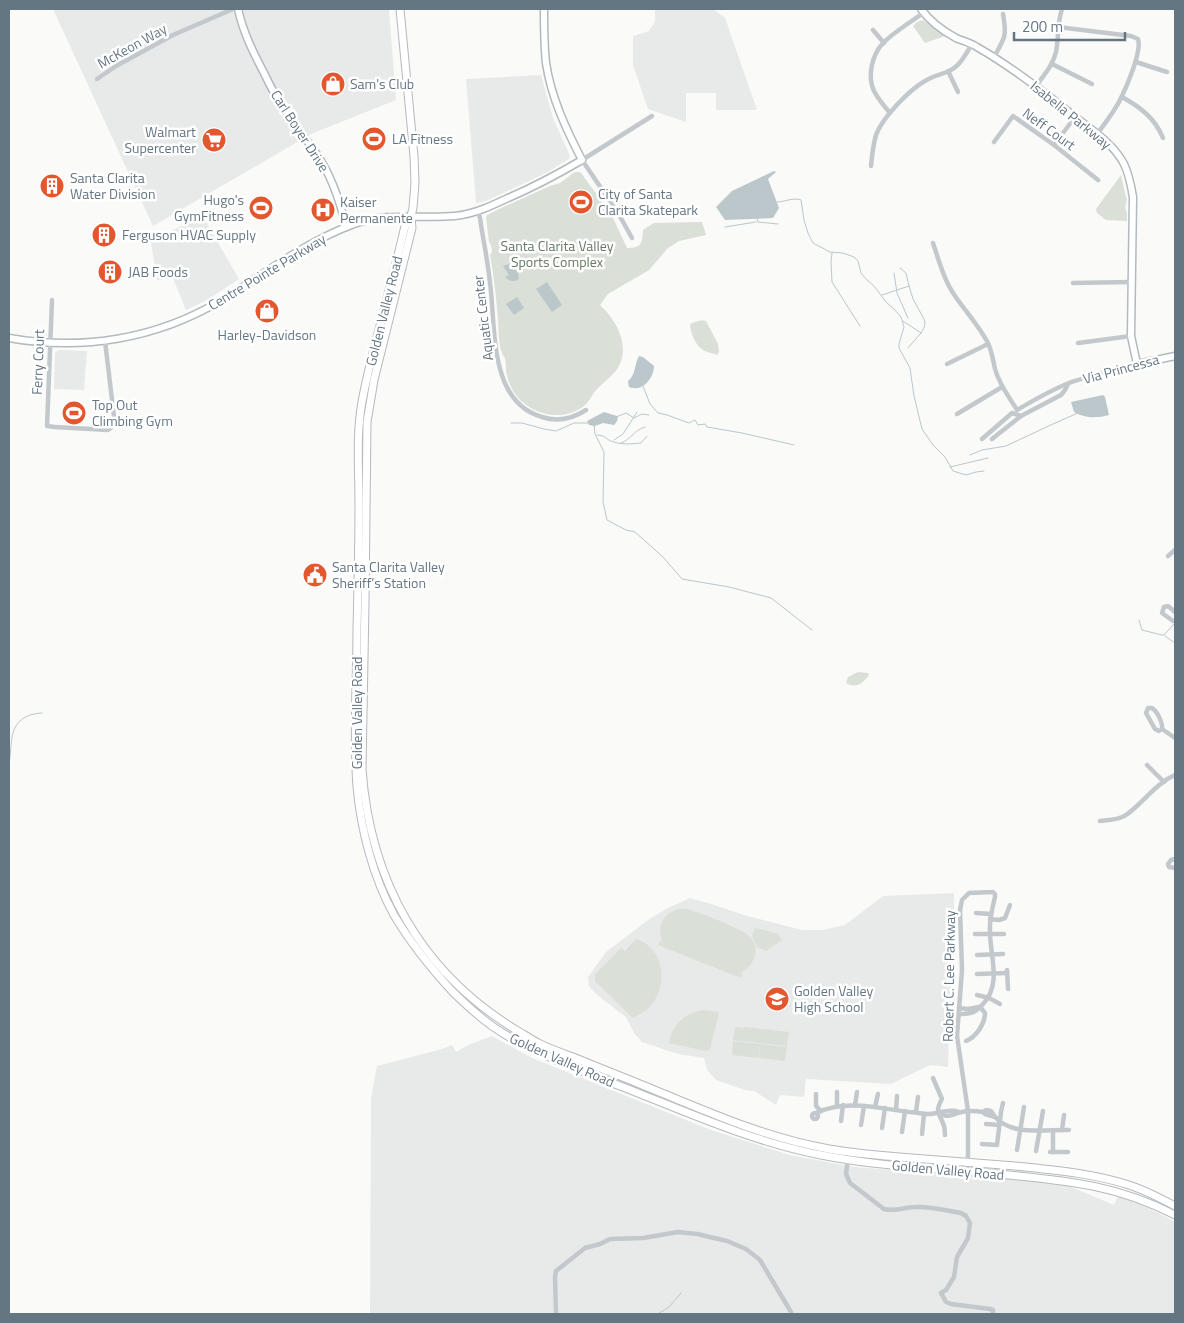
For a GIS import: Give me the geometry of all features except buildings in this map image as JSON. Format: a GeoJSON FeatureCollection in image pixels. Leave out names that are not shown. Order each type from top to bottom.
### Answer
{"type":"FeatureCollection","features":[{"type":"Feature","properties":{"kind":"main road","name":"Golden Valley Road"},"geometry":{"type":"LineString","coordinates":[[400,9],[414,156],[413,208],[405,226],[362,402],[360,427],[356,769],[360,806],[372,863],[394,915],[416,949],[441,979],[466,1005],[504,1034],[536,1051],[587,1073],[733,1131],[779,1146],[848,1160],[1062,1180],[1101,1187],[1127,1194],[1157,1206],[1175,1216]]}},
{"type":"Feature","properties":{"kind":"main road","name":"Golden Valley Road"},"geometry":{"type":"LineString","coordinates":[[411,216],[412,228],[374,380],[367,422],[363,782],[368,820],[376,852],[388,885],[402,912],[436,963],[472,999],[499,1020],[540,1044],[734,1122],[782,1138],[824,1149],[1064,1171],[1103,1178],[1131,1186],[1158,1196],[1175,1206]]}},
{"type":"Feature","properties":{"kind":"street","name":"McKeon Way"},"geometry":{"type":"LineString","coordinates":[[97,78],[174,35],[233,9]]}},
{"type":"Feature","properties":{"kind":"street","name":"Carl Boyer Drive"},"geometry":{"type":"LineString","coordinates":[[238,9],[249,45],[278,100],[292,123],[316,153],[330,178],[341,206],[346,227]]}},
{"type":"Feature","properties":{"kind":"street"},"geometry":{"type":"LineString","coordinates":[[544,9],[545,55],[549,80],[569,136],[582,160],[618,213],[632,238]]}},
{"type":"Feature","properties":{"kind":"street"},"geometry":{"type":"LineString","coordinates":[[1036,86],[1052,64],[1056,52],[1062,9]]}},
{"type":"Feature","properties":{"kind":"street"},"geometry":{"type":"LineString","coordinates":[[890,113],[873,89],[871,74],[873,60],[877,50],[884,43],[922,11]]}},
{"type":"Feature","properties":{"kind":"street","name":"Isabella Parkway"},"geometry":{"type":"LineString","coordinates":[[922,11],[945,31],[994,57],[1036,86],[1111,146],[1123,162],[1131,185],[1133,209],[1130,336],[1137,364]]}},
{"type":"Feature","properties":{"kind":"street"},"geometry":{"type":"LineString","coordinates":[[994,57],[1004,39],[1005,23],[1003,14]]}},
{"type":"Feature","properties":{"kind":"street"},"geometry":{"type":"LineString","coordinates":[[1058,27],[1135,37],[1139,42],[1136,62],[1122,97],[1097,134]]}},
{"type":"Feature","properties":{"kind":"street"},"geometry":{"type":"LineString","coordinates":[[873,30],[884,43]]}},
{"type":"Feature","properties":{"kind":"street"},"geometry":{"type":"LineString","coordinates":[[871,166],[876,136],[890,113],[924,81],[948,71],[963,60],[972,44]]}},
{"type":"Feature","properties":{"kind":"street"},"geometry":{"type":"LineString","coordinates":[[1136,62],[1167,72]]}},
{"type":"Feature","properties":{"kind":"street"},"geometry":{"type":"LineString","coordinates":[[1052,64],[1092,84]]}},
{"type":"Feature","properties":{"kind":"street"},"geometry":{"type":"LineString","coordinates":[[948,71],[958,92]]}},
{"type":"Feature","properties":{"kind":"street"},"geometry":{"type":"LineString","coordinates":[[1122,97],[1136,104],[1148,115],[1158,128],[1162,138]]}},
{"type":"Feature","properties":{"kind":"street","name":"Centre Pointe Parkway"},"geometry":{"type":"LineString","coordinates":[[9,338],[50,343],[84,343],[105,341],[150,331],[193,315],[220,301],[301,249],[346,227],[380,218],[455,216],[478,211],[551,179],[652,116]]}},
{"type":"Feature","properties":{"kind":"street","name":"Neff Court"},"geometry":{"type":"LineString","coordinates":[[994,142],[1013,116],[1098,180]]}},
{"type":"Feature","properties":{"kind":"street"},"geometry":{"type":"LineString","coordinates":[[1054,145],[1075,117]]}},
{"type":"Feature","properties":{"kind":"street","name":"Aquatic Center"},"geometry":{"type":"LineString","coordinates":[[478,211],[490,282],[496,349],[500,370],[509,392],[515,401],[526,410],[543,418],[559,420],[577,415],[586,410]]}},
{"type":"Feature","properties":{"kind":"street"},"geometry":{"type":"LineString","coordinates":[[933,243],[945,278],[954,295],[978,326],[988,344],[1002,387],[957,414]]}},
{"type":"Feature","properties":{"kind":"street"},"geometry":{"type":"LineString","coordinates":[[1074,284],[1132,282]]}},
{"type":"Feature","properties":{"kind":"street","name":"Ferry Court"},"geometry":{"type":"LineString","coordinates":[[52,300],[46,426],[108,430],[115,424],[105,341]]}},
{"type":"Feature","properties":{"kind":"street"},"geometry":{"type":"LineString","coordinates":[[1078,343],[1130,336]]}},
{"type":"Feature","properties":{"kind":"street"},"geometry":{"type":"LineString","coordinates":[[946,364],[988,344]]}},
{"type":"Feature","properties":{"kind":"street","name":"Via Princessa"},"geometry":{"type":"LineString","coordinates":[[1002,387],[1017,410],[1042,395],[1068,383],[1103,372],[1175,356]]}},
{"type":"Feature","properties":{"kind":"street","name":"Via Princessa"},"geometry":{"type":"LineString","coordinates":[[992,439],[1021,416],[1061,395],[1068,383]]}},
{"type":"Feature","properties":{"kind":"street","name":"Via Princessa"},"geometry":{"type":"LineString","coordinates":[[982,439],[1012,414],[1021,416]]}},
{"type":"Feature","properties":{"kind":"street"},"geometry":{"type":"LineString","coordinates":[[1168,556],[1175,550]]}},
{"type":"Feature","properties":{"kind":"street"},"geometry":{"type":"LineString","coordinates":[[1175,612],[1168,606],[1162,609],[1162,613],[1175,621]]}},
{"type":"Feature","properties":{"kind":"street"},"geometry":{"type":"LineString","coordinates":[[1148,708],[1155,710],[1163,726],[1162,729],[1157,731],[1154,729],[1146,713],[1148,708]]}},
{"type":"Feature","properties":{"kind":"street"},"geometry":{"type":"LineString","coordinates":[[1162,729],[1175,738]]}},
{"type":"Feature","properties":{"kind":"street"},"geometry":{"type":"LineString","coordinates":[[1147,766],[1164,782]]}},
{"type":"Feature","properties":{"kind":"street"},"geometry":{"type":"LineString","coordinates":[[1100,821],[1125,816],[1164,782],[1175,775]]}},
{"type":"Feature","properties":{"kind":"street"},"geometry":{"type":"LineString","coordinates":[[1175,859],[1171,860],[1168,864],[1170,867],[1175,868]]}},
{"type":"Feature","properties":{"kind":"street","name":"Robert C. Lee Parkway"},"geometry":{"type":"LineString","coordinates":[[967,1171],[968,1111],[957,1036],[962,970],[960,910],[962,900],[972,892],[993,892],[995,897],[991,917]]}},
{"type":"Feature","properties":{"kind":"street"},"geometry":{"type":"LineString","coordinates":[[976,913],[999,920],[1005,918],[1010,905]]}},
{"type":"Feature","properties":{"kind":"street"},"geometry":{"type":"LineString","coordinates":[[959,1011],[980,1007],[989,998],[992,991],[994,974],[991,954],[991,917]]}},
{"type":"Feature","properties":{"kind":"street"},"geometry":{"type":"LineString","coordinates":[[975,934],[1004,934]]}},
{"type":"Feature","properties":{"kind":"street"},"geometry":{"type":"LineString","coordinates":[[977,955],[1004,954]]}},
{"type":"Feature","properties":{"kind":"street"},"geometry":{"type":"LineString","coordinates":[[977,974],[1007,972],[1008,989]]}},
{"type":"Feature","properties":{"kind":"street"},"geometry":{"type":"LineString","coordinates":[[977,995],[989,998],[1000,1004]]}},
{"type":"Feature","properties":{"kind":"street"},"geometry":{"type":"LineString","coordinates":[[966,1041],[972,1039],[985,1018],[985,1013],[980,1007]]}},
{"type":"Feature","properties":{"kind":"street"},"geometry":{"type":"LineString","coordinates":[[933,1078],[942,1098],[938,1113],[944,1126],[945,1135]]}},
{"type":"Feature","properties":{"kind":"street"},"geometry":{"type":"LineString","coordinates":[[836,1106],[837,1092]]}},
{"type":"Feature","properties":{"kind":"street"},"geometry":{"type":"LineString","coordinates":[[855,1105],[857,1092]]}},
{"type":"Feature","properties":{"kind":"street"},"geometry":{"type":"LineString","coordinates":[[816,1094],[816,1106],[819,1112],[843,1105],[885,1108],[924,1114],[938,1113],[944,1116],[968,1111],[983,1112],[995,1117],[999,1123]]}},
{"type":"Feature","properties":{"kind":"street"},"geometry":{"type":"LineString","coordinates":[[876,1107],[878,1094]]}},
{"type":"Feature","properties":{"kind":"street"},"geometry":{"type":"LineString","coordinates":[[896,1110],[898,1096]]}},
{"type":"Feature","properties":{"kind":"street"},"geometry":{"type":"LineString","coordinates":[[916,1112],[918,1097]]}},
{"type":"Feature","properties":{"kind":"street"},"geometry":{"type":"LineString","coordinates":[[982,1144],[997,1145],[1003,1103]]}},
{"type":"Feature","properties":{"kind":"street"},"geometry":{"type":"LineString","coordinates":[[841,1121],[843,1105]]}},
{"type":"Feature","properties":{"kind":"street"},"geometry":{"type":"LineString","coordinates":[[861,1125],[864,1106]]}},
{"type":"Feature","properties":{"kind":"street"},"geometry":{"type":"LineString","coordinates":[[1017,1150],[1024,1107]]}},
{"type":"Feature","properties":{"kind":"street"},"geometry":{"type":"LineString","coordinates":[[882,1128],[885,1108]]}},
{"type":"Feature","properties":{"kind":"street"},"geometry":{"type":"LineString","coordinates":[[902,1132],[905,1111]]}},
{"type":"Feature","properties":{"kind":"street"},"geometry":{"type":"LineString","coordinates":[[1036,1152],[1043,1111]]}},
{"type":"Feature","properties":{"kind":"street"},"geometry":{"type":"LineString","coordinates":[[922,1134],[924,1114]]}},
{"type":"Feature","properties":{"kind":"street"},"geometry":{"type":"LineString","coordinates":[[1062,1130],[1064,1115]]}},
{"type":"Feature","properties":{"kind":"street"},"geometry":{"type":"LineString","coordinates":[[986,1124],[999,1123],[1040,1132],[1069,1130]]}},
{"type":"Feature","properties":{"kind":"street"},"geometry":{"type":"LineString","coordinates":[[1053,1130],[1052,1152],[1068,1152]]}},
{"type":"Feature","properties":{"kind":"street"},"geometry":{"type":"LineString","coordinates":[[848,1160],[846,1174],[850,1183],[884,1209],[896,1211],[923,1207],[961,1213],[966,1216],[970,1222],[968,1238],[957,1257],[954,1277],[942,1293],[946,1302],[950,1304],[990,1309],[993,1310],[993,1314]]}},
{"type":"Feature","properties":{"kind":"street"},"geometry":{"type":"LineString","coordinates":[[556,1314],[556,1271],[585,1248],[610,1239],[643,1238],[678,1232],[727,1241],[746,1249],[760,1260],[791,1314]]}},
{"type":"Feature","properties":{"kind":"shaded area"},"geometry":{"type":"Polygon","coordinates":[[[53,9],[389,9],[396,100],[311,134],[153,226],[53,9]]]}},
{"type":"Feature","properties":{"kind":"shaded area"},"geometry":{"type":"Polygon","coordinates":[[[655,9],[713,9],[725,18],[757,110],[716,110],[716,93],[686,93],[686,122],[648,109],[633,65],[633,36],[649,31],[655,22],[655,9]]]}},
{"type":"Feature","properties":{"kind":"shaded area"},"geometry":{"type":"Polygon","coordinates":[[[541,75],[553,118],[570,156],[569,159],[546,173],[486,201],[476,203],[466,79],[541,75]]]}},
{"type":"Feature","properties":{"kind":"shaded area"},"geometry":{"type":"Polygon","coordinates":[[[774,171],[776,172],[768,179],[779,208],[773,218],[725,220],[716,207],[732,191],[774,171]]]}},
{"type":"Feature","properties":{"kind":"shaded area"},"geometry":{"type":"Polygon","coordinates":[[[202,215],[239,279],[207,300],[186,310],[173,278],[157,280],[151,242],[202,215]]]}},
{"type":"Feature","properties":{"kind":"shaded area"},"geometry":{"type":"Polygon","coordinates":[[[512,265],[519,275],[519,279],[515,281],[505,277],[509,275],[503,266],[512,265]]]}},
{"type":"Feature","properties":{"kind":"shaded area"},"geometry":{"type":"Polygon","coordinates":[[[547,282],[562,305],[552,312],[536,289],[547,282]]]}},
{"type":"Feature","properties":{"kind":"shaded area"},"geometry":{"type":"Polygon","coordinates":[[[517,297],[524,308],[514,315],[506,304],[517,297]]]}},
{"type":"Feature","properties":{"kind":"shaded area"},"geometry":{"type":"Polygon","coordinates":[[[59,350],[87,351],[84,390],[54,389],[55,353],[59,350]]]}},
{"type":"Feature","properties":{"kind":"shaded area"},"geometry":{"type":"Polygon","coordinates":[[[639,356],[654,366],[652,375],[650,380],[643,386],[638,388],[629,387],[628,381],[631,379],[639,356]]]}},
{"type":"Feature","properties":{"kind":"shaded area"},"geometry":{"type":"Polygon","coordinates":[[[1103,395],[1109,415],[1092,417],[1074,412],[1071,402],[1103,395]]]}},
{"type":"Feature","properties":{"kind":"shaded area"},"geometry":{"type":"Polygon","coordinates":[[[604,412],[618,417],[614,425],[603,423],[595,426],[589,425],[587,421],[604,412]]]}},
{"type":"Feature","properties":{"kind":"shaded area","name":"Golden Valley High School"},"geometry":{"type":"Polygon","coordinates":[[[954,893],[954,982],[949,1024],[948,1067],[930,1065],[891,1084],[806,1079],[804,1097],[780,1095],[776,1105],[754,1091],[745,1090],[716,1080],[707,1070],[704,1058],[678,1054],[642,1042],[634,1033],[626,1017],[597,995],[589,986],[588,977],[606,952],[648,920],[690,898],[747,916],[802,930],[823,930],[845,925],[883,896],[954,893]]]}},
{"type":"Feature","properties":{"kind":"shaded area"},"geometry":{"type":"Polygon","coordinates":[[[492,1036],[532,1058],[711,1130],[790,1155],[854,1167],[905,1171],[917,1174],[944,1174],[1047,1182],[1069,1186],[1114,1205],[1118,1196],[1149,1208],[1175,1222],[1175,1314],[370,1314],[371,1098],[377,1066],[452,1045],[456,1052],[468,1045],[492,1036]]]}},
{"type":"Feature","properties":{"kind":"green space"},"geometry":{"type":"Polygon","coordinates":[[[923,20],[945,36],[925,43],[913,26],[923,20]]]}},
{"type":"Feature","properties":{"kind":"green space","name":"Santa Clarita Valley Sports Complex"},"geometry":{"type":"Polygon","coordinates":[[[575,172],[581,173],[603,203],[614,220],[627,248],[638,246],[643,230],[654,223],[702,222],[706,235],[679,241],[668,248],[649,270],[608,294],[600,305],[620,333],[623,349],[619,366],[596,390],[587,403],[578,410],[568,414],[546,414],[536,411],[518,398],[509,382],[506,363],[500,345],[496,295],[490,255],[492,252],[486,218],[487,215],[497,210],[560,183],[575,172]]]}},
{"type":"Feature","properties":{"kind":"green space"},"geometry":{"type":"Polygon","coordinates":[[[1121,175],[1127,199],[1125,208],[1127,221],[1106,220],[1097,213],[1096,209],[1121,175]]]}},
{"type":"Feature","properties":{"kind":"green space"},"geometry":{"type":"Polygon","coordinates":[[[702,320],[706,321],[718,344],[719,352],[717,355],[702,349],[693,336],[690,325],[702,320]]]}},
{"type":"Feature","properties":{"kind":"green space"},"geometry":{"type":"Polygon","coordinates":[[[858,672],[868,673],[869,675],[859,684],[849,685],[846,683],[848,677],[858,672]]]}},
{"type":"Feature","properties":{"kind":"green space"},"geometry":{"type":"Polygon","coordinates":[[[679,909],[687,909],[709,917],[748,935],[756,950],[750,966],[740,973],[743,974],[741,978],[658,945],[662,941],[660,930],[665,917],[679,909]]]}},
{"type":"Feature","properties":{"kind":"green space"},"geometry":{"type":"Polygon","coordinates":[[[755,928],[778,934],[782,940],[766,951],[757,947],[752,936],[755,928]]]}},
{"type":"Feature","properties":{"kind":"green space"},"geometry":{"type":"Polygon","coordinates":[[[636,939],[645,943],[652,950],[661,967],[662,976],[657,996],[652,1004],[644,1012],[633,1018],[595,981],[595,974],[621,948],[625,951],[636,939]]]}},
{"type":"Feature","properties":{"kind":"green space"},"geometry":{"type":"Polygon","coordinates":[[[702,1010],[719,1012],[710,1049],[706,1051],[669,1043],[673,1031],[684,1017],[702,1010]]]}},
{"type":"Feature","properties":{"kind":"green space"},"geometry":{"type":"Polygon","coordinates":[[[735,1027],[743,1028],[743,1031],[744,1027],[789,1032],[787,1046],[733,1040],[735,1027]]]}},
{"type":"Feature","properties":{"kind":"green space"},"geometry":{"type":"Polygon","coordinates":[[[733,1041],[760,1044],[758,1058],[741,1056],[741,1053],[740,1056],[732,1055],[733,1041]]]}},
{"type":"Feature","properties":{"kind":"green space"},"geometry":{"type":"Polygon","coordinates":[[[760,1044],[787,1047],[785,1061],[759,1058],[760,1044]]]}},
{"type":"Feature","properties":{"kind":"waterway"},"geometry":{"type":"LineString","coordinates":[[777,202],[801,200],[804,220],[813,243],[830,252],[843,253],[854,257],[858,261],[861,273],[901,317],[904,327],[899,348],[910,368],[922,429],[933,445],[945,457],[953,471],[966,475],[984,471]]}},
{"type":"Feature","properties":{"kind":"waterway"},"geometry":{"type":"LineString","coordinates":[[757,219],[758,222],[778,224]]}},
{"type":"Feature","properties":{"kind":"waterway"},"geometry":{"type":"LineString","coordinates":[[725,227],[756,222]]}},
{"type":"Feature","properties":{"kind":"waterway"},"geometry":{"type":"LineString","coordinates":[[832,253],[832,282],[860,326]]}},
{"type":"Feature","properties":{"kind":"waterway"},"geometry":{"type":"LineString","coordinates":[[900,268],[906,273],[909,286]]}},
{"type":"Feature","properties":{"kind":"waterway"},"geometry":{"type":"LineString","coordinates":[[894,273],[897,293],[908,318]]}},
{"type":"Feature","properties":{"kind":"waterway"},"geometry":{"type":"LineString","coordinates":[[882,295],[909,286],[925,323],[921,333],[908,348]]}},
{"type":"Feature","properties":{"kind":"waterway"},"geometry":{"type":"LineString","coordinates":[[903,321],[921,333]]}},
{"type":"Feature","properties":{"kind":"waterway"},"geometry":{"type":"LineString","coordinates":[[643,386],[650,404],[658,413],[689,423],[695,420],[698,425],[705,424],[707,427],[794,445]]}},
{"type":"Feature","properties":{"kind":"waterway"},"geometry":{"type":"LineString","coordinates":[[614,440],[623,434],[637,412]]}},
{"type":"Feature","properties":{"kind":"waterway"},"geometry":{"type":"LineString","coordinates":[[616,417],[626,413],[634,418],[642,414],[649,415]]}},
{"type":"Feature","properties":{"kind":"waterway"},"geometry":{"type":"LineString","coordinates":[[970,455],[982,450],[1006,446],[1078,413]]}},
{"type":"Feature","properties":{"kind":"waterway"},"geometry":{"type":"LineString","coordinates":[[511,423],[522,423],[556,431],[574,423],[588,423]]}},
{"type":"Feature","properties":{"kind":"waterway"},"geometry":{"type":"LineString","coordinates":[[594,424],[595,434],[604,452],[603,502],[607,520],[626,530],[635,532],[663,557],[682,579],[729,587],[771,598],[812,630]]}},
{"type":"Feature","properties":{"kind":"waterway"},"geometry":{"type":"LineString","coordinates":[[621,443],[645,427]]}},
{"type":"Feature","properties":{"kind":"waterway"},"geometry":{"type":"LineString","coordinates":[[597,435],[614,442],[626,444],[641,443],[647,436]]}},
{"type":"Feature","properties":{"kind":"waterway"},"geometry":{"type":"LineString","coordinates":[[950,467],[988,458]]}},
{"type":"Feature","properties":{"kind":"waterway"},"geometry":{"type":"LineString","coordinates":[[1139,620],[1142,630],[1162,635],[1174,624]]}},
{"type":"Feature","properties":{"kind":"waterway"},"geometry":{"type":"LineString","coordinates":[[1165,636],[1175,643]]}},
{"type":"Feature","properties":{"kind":"waterway"},"geometry":{"type":"LineString","coordinates":[[9,764],[14,729],[23,719],[30,715],[42,713]]}},
{"type":"Feature","properties":{"kind":"waterway"},"geometry":{"type":"LineString","coordinates":[[658,1314],[669,1307],[681,1293]]}},
{"type":"Feature","properties":{"kind":"place","name":"Sam's Club"},"geometry":{"type":"Point","coordinates":[333,84]}},
{"type":"Feature","properties":{"kind":"place","name":"LA Fitness"},"geometry":{"type":"Point","coordinates":[374,139]}},
{"type":"Feature","properties":{"kind":"place","name":"Walmart Supercenter"},"geometry":{"type":"Point","coordinates":[214,140]}},
{"type":"Feature","properties":{"kind":"place","name":"Santa Clarita Water Division"},"geometry":{"type":"Point","coordinates":[52,186]}},
{"type":"Feature","properties":{"kind":"place","name":"City of Santa Clarita Skatepark"},"geometry":{"type":"Point","coordinates":[581,202]}},
{"type":"Feature","properties":{"kind":"place","name":"Hugo's GymFitness"},"geometry":{"type":"Point","coordinates":[261,208]}},
{"type":"Feature","properties":{"kind":"place","name":"Kaiser Permanente"},"geometry":{"type":"Point","coordinates":[323,210]}},
{"type":"Feature","properties":{"kind":"place","name":"Ferguson HVAC Supply"},"geometry":{"type":"Point","coordinates":[104,235]}},
{"type":"Feature","properties":{"kind":"place","name":"JAB Foods"},"geometry":{"type":"Point","coordinates":[110,272]}},
{"type":"Feature","properties":{"kind":"place","name":"Harley-Davidson"},"geometry":{"type":"Point","coordinates":[267,311]}},
{"type":"Feature","properties":{"kind":"place","name":"Top Out Climbing Gym"},"geometry":{"type":"Point","coordinates":[74,413]}},
{"type":"Feature","properties":{"kind":"place","name":"Santa Clarita Valley Sheriff’s Station"},"geometry":{"type":"Point","coordinates":[315,575]}},
{"type":"Feature","properties":{"kind":"place","name":"Golden Valley High School"},"geometry":{"type":"Point","coordinates":[777,999]}}]}
